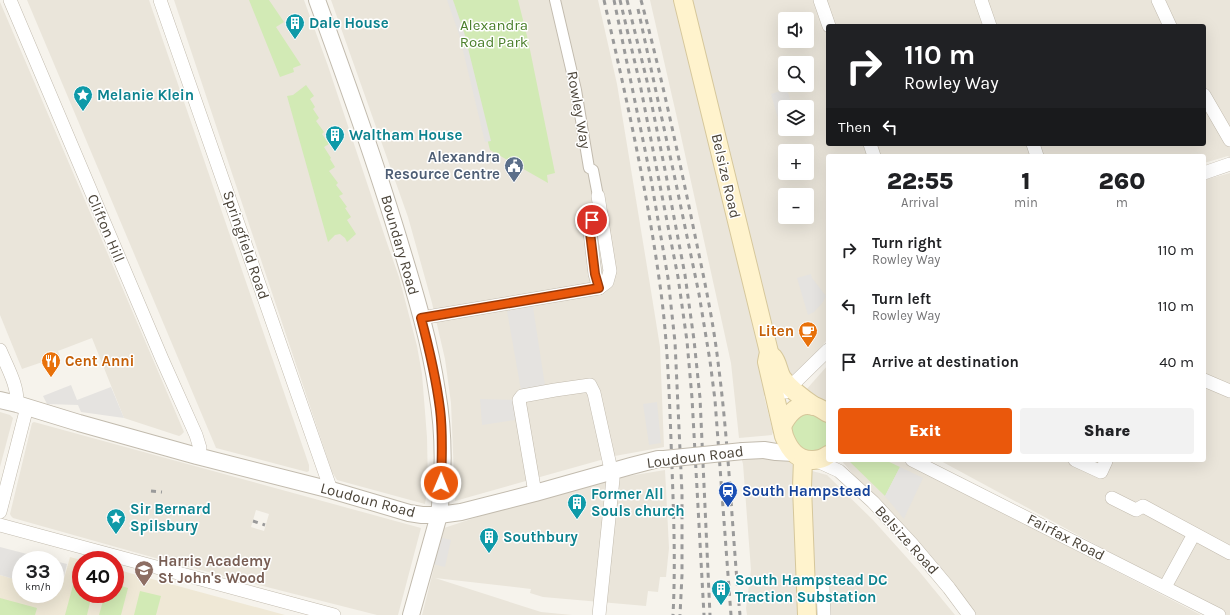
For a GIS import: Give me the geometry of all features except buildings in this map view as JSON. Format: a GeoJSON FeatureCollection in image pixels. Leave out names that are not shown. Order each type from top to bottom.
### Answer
{"type":"FeatureCollection","features":[{"type":"Feature","properties":{"kind":"main road","name":"Belsize Road"},"geometry":{"type":"LineString","coordinates":[[683,0],[768,352],[767,362],[783,431],[788,445],[810,457]]}},
{"type":"Feature","properties":{"kind":"main road","name":"Belsize Road"},"geometry":{"type":"LineString","coordinates":[[768,352],[776,360],[781,377],[790,387],[821,409]]}},
{"type":"Feature","properties":{"kind":"main road"},"geometry":{"type":"LineString","coordinates":[[783,431],[787,417],[794,410],[803,406],[821,409]]}},
{"type":"Feature","properties":{"kind":"main road"},"geometry":{"type":"LineString","coordinates":[[806,615],[802,487],[810,457]]}},
{"type":"Feature","properties":{"kind":"street","name":"Clifton Hill"},"geometry":{"type":"LineString","coordinates":[[10,0],[162,359],[196,434],[200,448],[197,456]]}},
{"type":"Feature","properties":{"kind":"street","name":"Springfield Road"},"geometry":{"type":"LineString","coordinates":[[160,0],[331,490]]}},
{"type":"Feature","properties":{"kind":"street","name":"Boundary Road"},"geometry":{"type":"LineString","coordinates":[[317,0],[388,203],[421,318],[434,372],[440,410],[442,432],[441,498],[438,515],[411,615]]}},
{"type":"Feature","properties":{"kind":"street","name":"Rowley Way"},"geometry":{"type":"LineString","coordinates":[[421,318],[599,288],[607,282],[610,271],[598,196],[593,170],[589,168],[576,90],[555,0]]}},
{"type":"Feature","properties":{"kind":"street"},"geometry":{"type":"LineString","coordinates":[[820,0],[828,24]]}},
{"type":"Feature","properties":{"kind":"street"},"geometry":{"type":"LineString","coordinates":[[981,0],[989,24]]}},
{"type":"Feature","properties":{"kind":"street"},"geometry":{"type":"LineString","coordinates":[[1158,0],[1169,24]]}},
{"type":"Feature","properties":{"kind":"street"},"geometry":{"type":"LineString","coordinates":[[1206,98],[1230,140]]}},
{"type":"Feature","properties":{"kind":"street"},"geometry":{"type":"LineString","coordinates":[[1206,171],[1230,164]]}},
{"type":"Feature","properties":{"kind":"street"},"geometry":{"type":"LineString","coordinates":[[0,350],[22,406],[0,512]]}},
{"type":"Feature","properties":{"kind":"street"},"geometry":{"type":"LineString","coordinates":[[776,400],[826,352]]}},
{"type":"Feature","properties":{"kind":"street"},"geometry":{"type":"LineString","coordinates":[[1206,381],[1230,391]]}},
{"type":"Feature","properties":{"kind":"street"},"geometry":{"type":"LineString","coordinates":[[535,493],[519,400],[522,396],[590,386],[594,393],[612,479],[599,615]]}},
{"type":"Feature","properties":{"kind":"street","name":"Loudoun Road"},"geometry":{"type":"LineString","coordinates":[[0,400],[197,456],[331,490],[409,513],[422,515],[438,515],[461,512],[664,458],[764,450],[810,457]]}},
{"type":"Feature","properties":{"kind":"street","name":"Loudoun Road"},"geometry":{"type":"LineString","coordinates":[[764,450],[775,444],[783,431]]}},
{"type":"Feature","properties":{"kind":"street","name":"Belsize Road"},"geometry":{"type":"LineString","coordinates":[[810,457],[838,466],[912,544],[949,588],[969,615]]}},
{"type":"Feature","properties":{"kind":"street","name":"Fairfax Road"},"geometry":{"type":"LineString","coordinates":[[916,462],[1219,615]]}},
{"type":"Feature","properties":{"kind":"street"},"geometry":{"type":"LineString","coordinates":[[1079,462],[1101,472],[1106,462]]}},
{"type":"Feature","properties":{"kind":"street"},"geometry":{"type":"LineString","coordinates":[[1112,498],[1136,510],[1143,506],[1230,553]]}},
{"type":"Feature","properties":{"kind":"street"},"geometry":{"type":"LineString","coordinates":[[0,525],[334,615]]}},
{"type":"Feature","properties":{"kind":"street"},"geometry":{"type":"LineString","coordinates":[[1165,587],[1194,534]]}},
{"type":"Feature","properties":{"kind":"street"},"geometry":{"type":"LineString","coordinates":[[806,587],[823,587],[824,615]]}},
{"type":"Feature","properties":{"kind":"shaded area"},"geometry":{"type":"Polygon","coordinates":[[[27,0],[149,0],[309,465],[309,471],[307,472],[216,448],[27,0]]]}},
{"type":"Feature","properties":{"kind":"shaded area"},"geometry":{"type":"Polygon","coordinates":[[[174,0],[304,0],[328,66],[399,277],[417,346],[422,374],[427,437],[428,487],[425,504],[337,480],[332,472],[174,0]]]}},
{"type":"Feature","properties":{"kind":"shaded area"},"geometry":{"type":"Polygon","coordinates":[[[331,0],[598,0],[617,84],[660,347],[664,447],[615,456],[455,501],[451,403],[445,359],[432,303],[408,217],[331,0]]]}},
{"type":"Feature","properties":{"kind":"shaded area"},"geometry":{"type":"Polygon","coordinates":[[[447,0],[453,0],[464,32],[491,141],[485,142],[459,34],[447,0]]]}},
{"type":"Feature","properties":{"kind":"shaded area"},"geometry":{"type":"Polygon","coordinates":[[[650,0],[1230,0],[1230,158],[1228,156],[1206,162],[1206,154],[826,154],[826,341],[796,375],[764,396],[773,432],[772,435],[739,438],[731,363],[650,0]]]}},
{"type":"Feature","properties":{"kind":"shaded area"},"geometry":{"type":"Polygon","coordinates":[[[0,2],[184,432],[179,436],[124,418],[92,338],[58,351],[60,356],[22,369],[0,315],[0,2]]]}},
{"type":"Feature","properties":{"kind":"shaded area"},"geometry":{"type":"Polygon","coordinates":[[[778,92],[788,92],[790,100],[778,100],[778,118],[771,94],[778,92]]]}},
{"type":"Feature","properties":{"kind":"shaded area"},"geometry":{"type":"Polygon","coordinates":[[[1230,173],[1230,615],[1226,615],[943,462],[1206,462],[1206,179],[1230,173]]]}},
{"type":"Feature","properties":{"kind":"shaded area"},"geometry":{"type":"Polygon","coordinates":[[[811,274],[812,278],[826,296],[814,312],[808,315],[797,278],[811,274]]]}},
{"type":"Feature","properties":{"kind":"shaded area"},"geometry":{"type":"Polygon","coordinates":[[[533,307],[546,392],[522,396],[507,311],[533,307]]]}},
{"type":"Feature","properties":{"kind":"shaded area"},"geometry":{"type":"Polygon","coordinates":[[[826,367],[826,402],[805,391],[826,367]]]}},
{"type":"Feature","properties":{"kind":"shaded area"},"geometry":{"type":"Polygon","coordinates":[[[71,385],[77,400],[111,387],[124,418],[81,412],[78,405],[47,404],[43,396],[71,385]]]}},
{"type":"Feature","properties":{"kind":"shaded area"},"geometry":{"type":"Polygon","coordinates":[[[480,399],[519,400],[522,419],[482,425],[480,399]]]}},
{"type":"Feature","properties":{"kind":"shaded area"},"geometry":{"type":"Polygon","coordinates":[[[657,402],[661,443],[649,445],[643,404],[657,402]]]}},
{"type":"Feature","properties":{"kind":"shaded area"},"geometry":{"type":"Polygon","coordinates":[[[0,412],[10,415],[13,418],[0,467],[0,412]]]}},
{"type":"Feature","properties":{"kind":"shaded area"},"geometry":{"type":"Polygon","coordinates":[[[34,422],[421,528],[398,615],[377,615],[173,563],[13,518],[10,514],[32,423],[34,422]],[[256,510],[251,527],[264,531],[269,514],[256,510]]]}},
{"type":"Feature","properties":{"kind":"shaded area"},"geometry":{"type":"Polygon","coordinates":[[[777,451],[794,466],[827,475],[873,520],[918,570],[955,615],[747,615],[746,608],[751,570],[743,464],[741,457],[777,451]]]}},
{"type":"Feature","properties":{"kind":"shaded area"},"geometry":{"type":"Polygon","coordinates":[[[843,462],[905,462],[1201,615],[976,615],[937,565],[862,485],[843,462]]]}},
{"type":"Feature","properties":{"kind":"shaded area"},"geometry":{"type":"Polygon","coordinates":[[[900,467],[923,478],[904,519],[885,496],[900,467]]]}},
{"type":"Feature","properties":{"kind":"shaded area"},"geometry":{"type":"Polygon","coordinates":[[[665,470],[669,548],[666,577],[660,577],[658,592],[648,591],[646,606],[543,597],[530,593],[531,589],[435,578],[541,612],[572,615],[422,615],[444,528],[574,485],[665,470]]]}},
{"type":"Feature","properties":{"kind":"shaded area"},"geometry":{"type":"Polygon","coordinates":[[[436,536],[451,540],[445,567],[428,563],[436,536]]]}},
{"type":"Feature","properties":{"kind":"shaded area"},"geometry":{"type":"Polygon","coordinates":[[[0,547],[15,551],[12,551],[12,578],[0,575],[0,547]]]}},
{"type":"Feature","properties":{"kind":"shaded area","name":"Harris Academy St John's Wood"},"geometry":{"type":"Polygon","coordinates":[[[70,557],[72,558],[72,603],[124,603],[124,571],[285,615],[0,615],[0,575],[12,578],[12,603],[64,603],[64,579],[70,557]]]}},
{"type":"Feature","properties":{"kind":"shaded area"},"geometry":{"type":"Polygon","coordinates":[[[64,563],[67,564],[64,576],[64,563]]]}},
{"type":"Feature","properties":{"kind":"green space"},"geometry":{"type":"Polygon","coordinates":[[[249,0],[269,0],[284,22],[276,27],[301,65],[293,68],[294,72],[280,77],[249,0]]]}},
{"type":"Feature","properties":{"kind":"green space","name":"Alexandra Road Park"},"geometry":{"type":"Polygon","coordinates":[[[451,0],[518,0],[528,40],[555,173],[547,175],[548,183],[490,150],[451,0]]]}},
{"type":"Feature","properties":{"kind":"green space"},"geometry":{"type":"Polygon","coordinates":[[[306,85],[314,96],[310,99],[315,107],[313,109],[319,118],[316,121],[324,132],[322,134],[329,144],[324,147],[335,167],[329,171],[338,183],[336,185],[343,194],[339,196],[347,207],[345,208],[351,217],[347,220],[356,234],[347,242],[340,234],[335,235],[328,242],[287,96],[293,95],[306,85]]]}},
{"type":"Feature","properties":{"kind":"green space"},"geometry":{"type":"Polygon","coordinates":[[[806,411],[826,421],[825,448],[817,451],[801,451],[792,441],[790,420],[806,411]]]}},
{"type":"Feature","properties":{"kind":"green space"},"geometry":{"type":"Polygon","coordinates":[[[850,462],[889,462],[900,467],[885,496],[850,462]]]}},
{"type":"Feature","properties":{"kind":"green space"},"geometry":{"type":"Polygon","coordinates":[[[124,587],[128,588],[121,615],[99,615],[102,603],[124,603],[124,587]]]}},
{"type":"Feature","properties":{"kind":"green space"},"geometry":{"type":"Polygon","coordinates":[[[72,589],[72,603],[90,603],[87,615],[65,615],[72,589]]]}},
{"type":"Feature","properties":{"kind":"green space"},"geometry":{"type":"Polygon","coordinates":[[[140,591],[161,596],[156,615],[134,615],[140,591]]]}},
{"type":"Feature","properties":{"kind":"green space"},"geometry":{"type":"Polygon","coordinates":[[[0,598],[12,601],[12,603],[18,603],[37,608],[35,615],[0,615],[0,598]]]}},
{"type":"Feature","properties":{"kind":"railway"},"geometry":{"type":"LineString","coordinates":[[604,0],[641,173],[654,243],[662,298],[666,339],[673,484],[673,615]]}},
{"type":"Feature","properties":{"kind":"railway"},"geometry":{"type":"LineString","coordinates":[[614,0],[651,179],[668,278],[675,342],[682,493],[682,575],[680,615]]}},
{"type":"Feature","properties":{"kind":"railway"},"geometry":{"type":"LineString","coordinates":[[620,0],[640,84],[678,277],[687,341],[692,398],[704,615]]}},
{"type":"Feature","properties":{"kind":"railway"},"geometry":{"type":"LineString","coordinates":[[627,0],[647,81],[666,175],[685,275],[694,340],[700,398],[710,615]]}},
{"type":"Feature","properties":{"kind":"railway"},"geometry":{"type":"LineString","coordinates":[[641,0],[673,131],[702,267],[712,324],[725,425],[740,615]]}},
{"type":"Feature","properties":{"kind":"railway"},"geometry":{"type":"LineString","coordinates":[[638,9],[699,294],[710,361],[715,400],[731,615]]}},
{"type":"Feature","properties":{"kind":"railway"},"geometry":{"type":"LineString","coordinates":[[151,491],[162,492]]}},
{"type":"Feature","properties":{"kind":"railway"},"geometry":{"type":"LineString","coordinates":[[253,521],[265,525]]}},
{"type":"Feature","properties":{"kind":"place","name":"Dale House"},"geometry":{"type":"Point","coordinates":[295,40]}},
{"type":"Feature","properties":{"kind":"place","name":"Melanie Klein"},"geometry":{"type":"Point","coordinates":[83,112]}},
{"type":"Feature","properties":{"kind":"place","name":"Waltham House"},"geometry":{"type":"Point","coordinates":[335,152]}},
{"type":"Feature","properties":{"kind":"place","name":"Alexandra Resource Centre"},"geometry":{"type":"Point","coordinates":[514,183]}},
{"type":"Feature","properties":{"kind":"place","name":"Liten"},"geometry":{"type":"Point","coordinates":[808,348]}},
{"type":"Feature","properties":{"kind":"place","name":"Cent Anni"},"geometry":{"type":"Point","coordinates":[51,378]}},
{"type":"Feature","properties":{"kind":"place","name":"South Hampstead"},"geometry":{"type":"Point","coordinates":[728,508]}},
{"type":"Feature","properties":{"kind":"place","name":"Former All Souls church"},"geometry":{"type":"Point","coordinates":[577,520]}},
{"type":"Feature","properties":{"kind":"place","name":"Sir Bernard Spilsbury"},"geometry":{"type":"Point","coordinates":[116,535]}},
{"type":"Feature","properties":{"kind":"place","name":"Southbury"},"geometry":{"type":"Point","coordinates":[489,554]}},
{"type":"Feature","properties":{"kind":"place","name":"Harris Academy St John's Wood"},"geometry":{"type":"Point","coordinates":[144,587]}},
{"type":"Feature","properties":{"kind":"place","name":"South Hampstead DC Traction Substation"},"geometry":{"type":"Point","coordinates":[721,606]}},
{"type":"Feature","properties":{"kind":"route"},"geometry":{"type":"LineString","coordinates":[[441,483],[442,432],[438,392],[421,318],[599,288],[595,274],[589,224],[592,220]]}}]}
